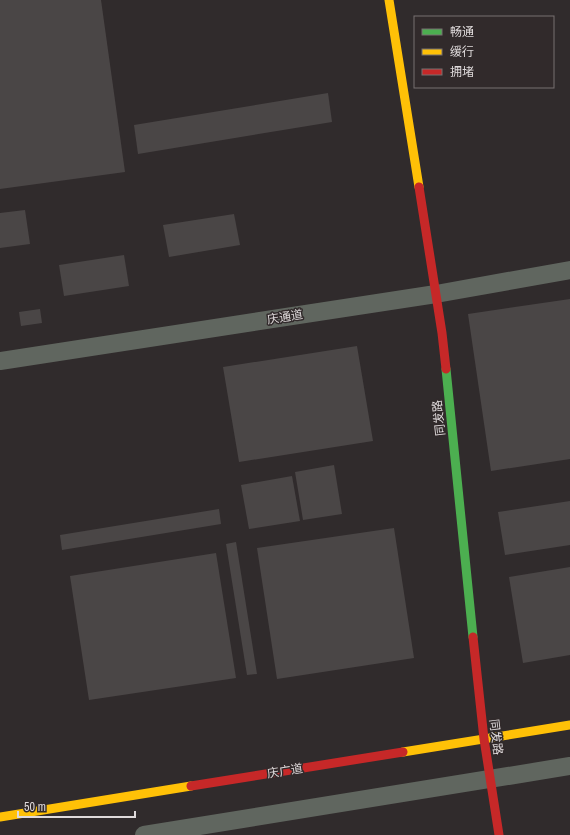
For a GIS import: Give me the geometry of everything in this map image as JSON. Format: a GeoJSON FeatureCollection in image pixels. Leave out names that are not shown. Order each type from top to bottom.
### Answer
{"type":"FeatureCollection","features":[{"type":"Feature","properties":{"kind":"street","name":"同发路"},"geometry":{"type":"LineString","coordinates":[[389,0],[442,333],[484,739],[499,835]]}},
{"type":"Feature","properties":{"kind":"street","name":"庆通道"},"geometry":{"type":"LineString","coordinates":[[0,361],[436,294],[570,270]]}},
{"type":"Feature","properties":{"kind":"street","name":"庆广道"},"geometry":{"type":"LineString","coordinates":[[0,816],[570,725]]}},
{"type":"Feature","properties":{"kind":"street"},"geometry":{"type":"LineString","coordinates":[[144,835],[570,766]]}},
{"type":"Feature","properties":{"kind":"building"},"geometry":{"type":"Polygon","coordinates":[[[0,0],[101,0],[125,172],[0,189],[0,0]]]}},
{"type":"Feature","properties":{"kind":"building"},"geometry":{"type":"Polygon","coordinates":[[[328,93],[332,122],[138,154],[134,125],[328,93]]]}},
{"type":"Feature","properties":{"kind":"building"},"geometry":{"type":"Polygon","coordinates":[[[25,210],[30,244],[0,248],[0,213],[25,210]]]}},
{"type":"Feature","properties":{"kind":"building"},"geometry":{"type":"Polygon","coordinates":[[[234,214],[240,245],[169,257],[163,225],[234,214]]]}},
{"type":"Feature","properties":{"kind":"building"},"geometry":{"type":"Polygon","coordinates":[[[124,255],[129,286],[64,296],[59,265],[124,255]]]}},
{"type":"Feature","properties":{"kind":"building"},"geometry":{"type":"Polygon","coordinates":[[[570,299],[570,459],[491,471],[468,314],[570,299]]]}},
{"type":"Feature","properties":{"kind":"building"},"geometry":{"type":"Polygon","coordinates":[[[40,309],[42,323],[21,326],[19,312],[40,309]]]}},
{"type":"Feature","properties":{"kind":"building"},"geometry":{"type":"Polygon","coordinates":[[[357,346],[373,441],[239,462],[223,367],[357,346]]]}},
{"type":"Feature","properties":{"kind":"building"},"geometry":{"type":"Polygon","coordinates":[[[334,465],[342,514],[303,520],[295,472],[334,465]]]}},
{"type":"Feature","properties":{"kind":"building"},"geometry":{"type":"Polygon","coordinates":[[[292,476],[300,521],[249,529],[241,485],[292,476]]]}},
{"type":"Feature","properties":{"kind":"building"},"geometry":{"type":"Polygon","coordinates":[[[570,501],[570,545],[505,555],[498,512],[570,501]]]}},
{"type":"Feature","properties":{"kind":"building"},"geometry":{"type":"Polygon","coordinates":[[[219,509],[221,524],[62,550],[60,535],[219,509]]]}},
{"type":"Feature","properties":{"kind":"building"},"geometry":{"type":"Polygon","coordinates":[[[394,528],[414,658],[277,679],[257,548],[394,528]]]}},
{"type":"Feature","properties":{"kind":"building"},"geometry":{"type":"Polygon","coordinates":[[[236,542],[257,674],[247,675],[226,544],[236,542]]]}},
{"type":"Feature","properties":{"kind":"building"},"geometry":{"type":"Polygon","coordinates":[[[216,553],[236,678],[89,700],[70,576],[216,553]]]}},
{"type":"Feature","properties":{"kind":"building"},"geometry":{"type":"Polygon","coordinates":[[[570,567],[570,655],[523,663],[509,577],[570,567]]]}},
{"type":"Feature","properties":{"kind":"traffic: fast"},"geometry":{"type":"LineString","coordinates":[[446,369],[473,637]]}},
{"type":"Feature","properties":{"kind":"traffic: slow"},"geometry":{"type":"LineString","coordinates":[[389,0],[419,187]]}},
{"type":"Feature","properties":{"kind":"traffic: slow"},"geometry":{"type":"LineString","coordinates":[[403,752],[570,725]]}},
{"type":"Feature","properties":{"kind":"traffic: slow"},"geometry":{"type":"LineString","coordinates":[[0,817],[191,786]]}},
{"type":"Feature","properties":{"kind":"traffic: jam"},"geometry":{"type":"LineString","coordinates":[[419,187],[442,333],[446,369]]}},
{"type":"Feature","properties":{"kind":"traffic: jam"},"geometry":{"type":"LineString","coordinates":[[473,637],[484,739],[499,835]]}},
{"type":"Feature","properties":{"kind":"traffic: jam"},"geometry":{"type":"LineString","coordinates":[[191,786],[403,752]]}}]}
